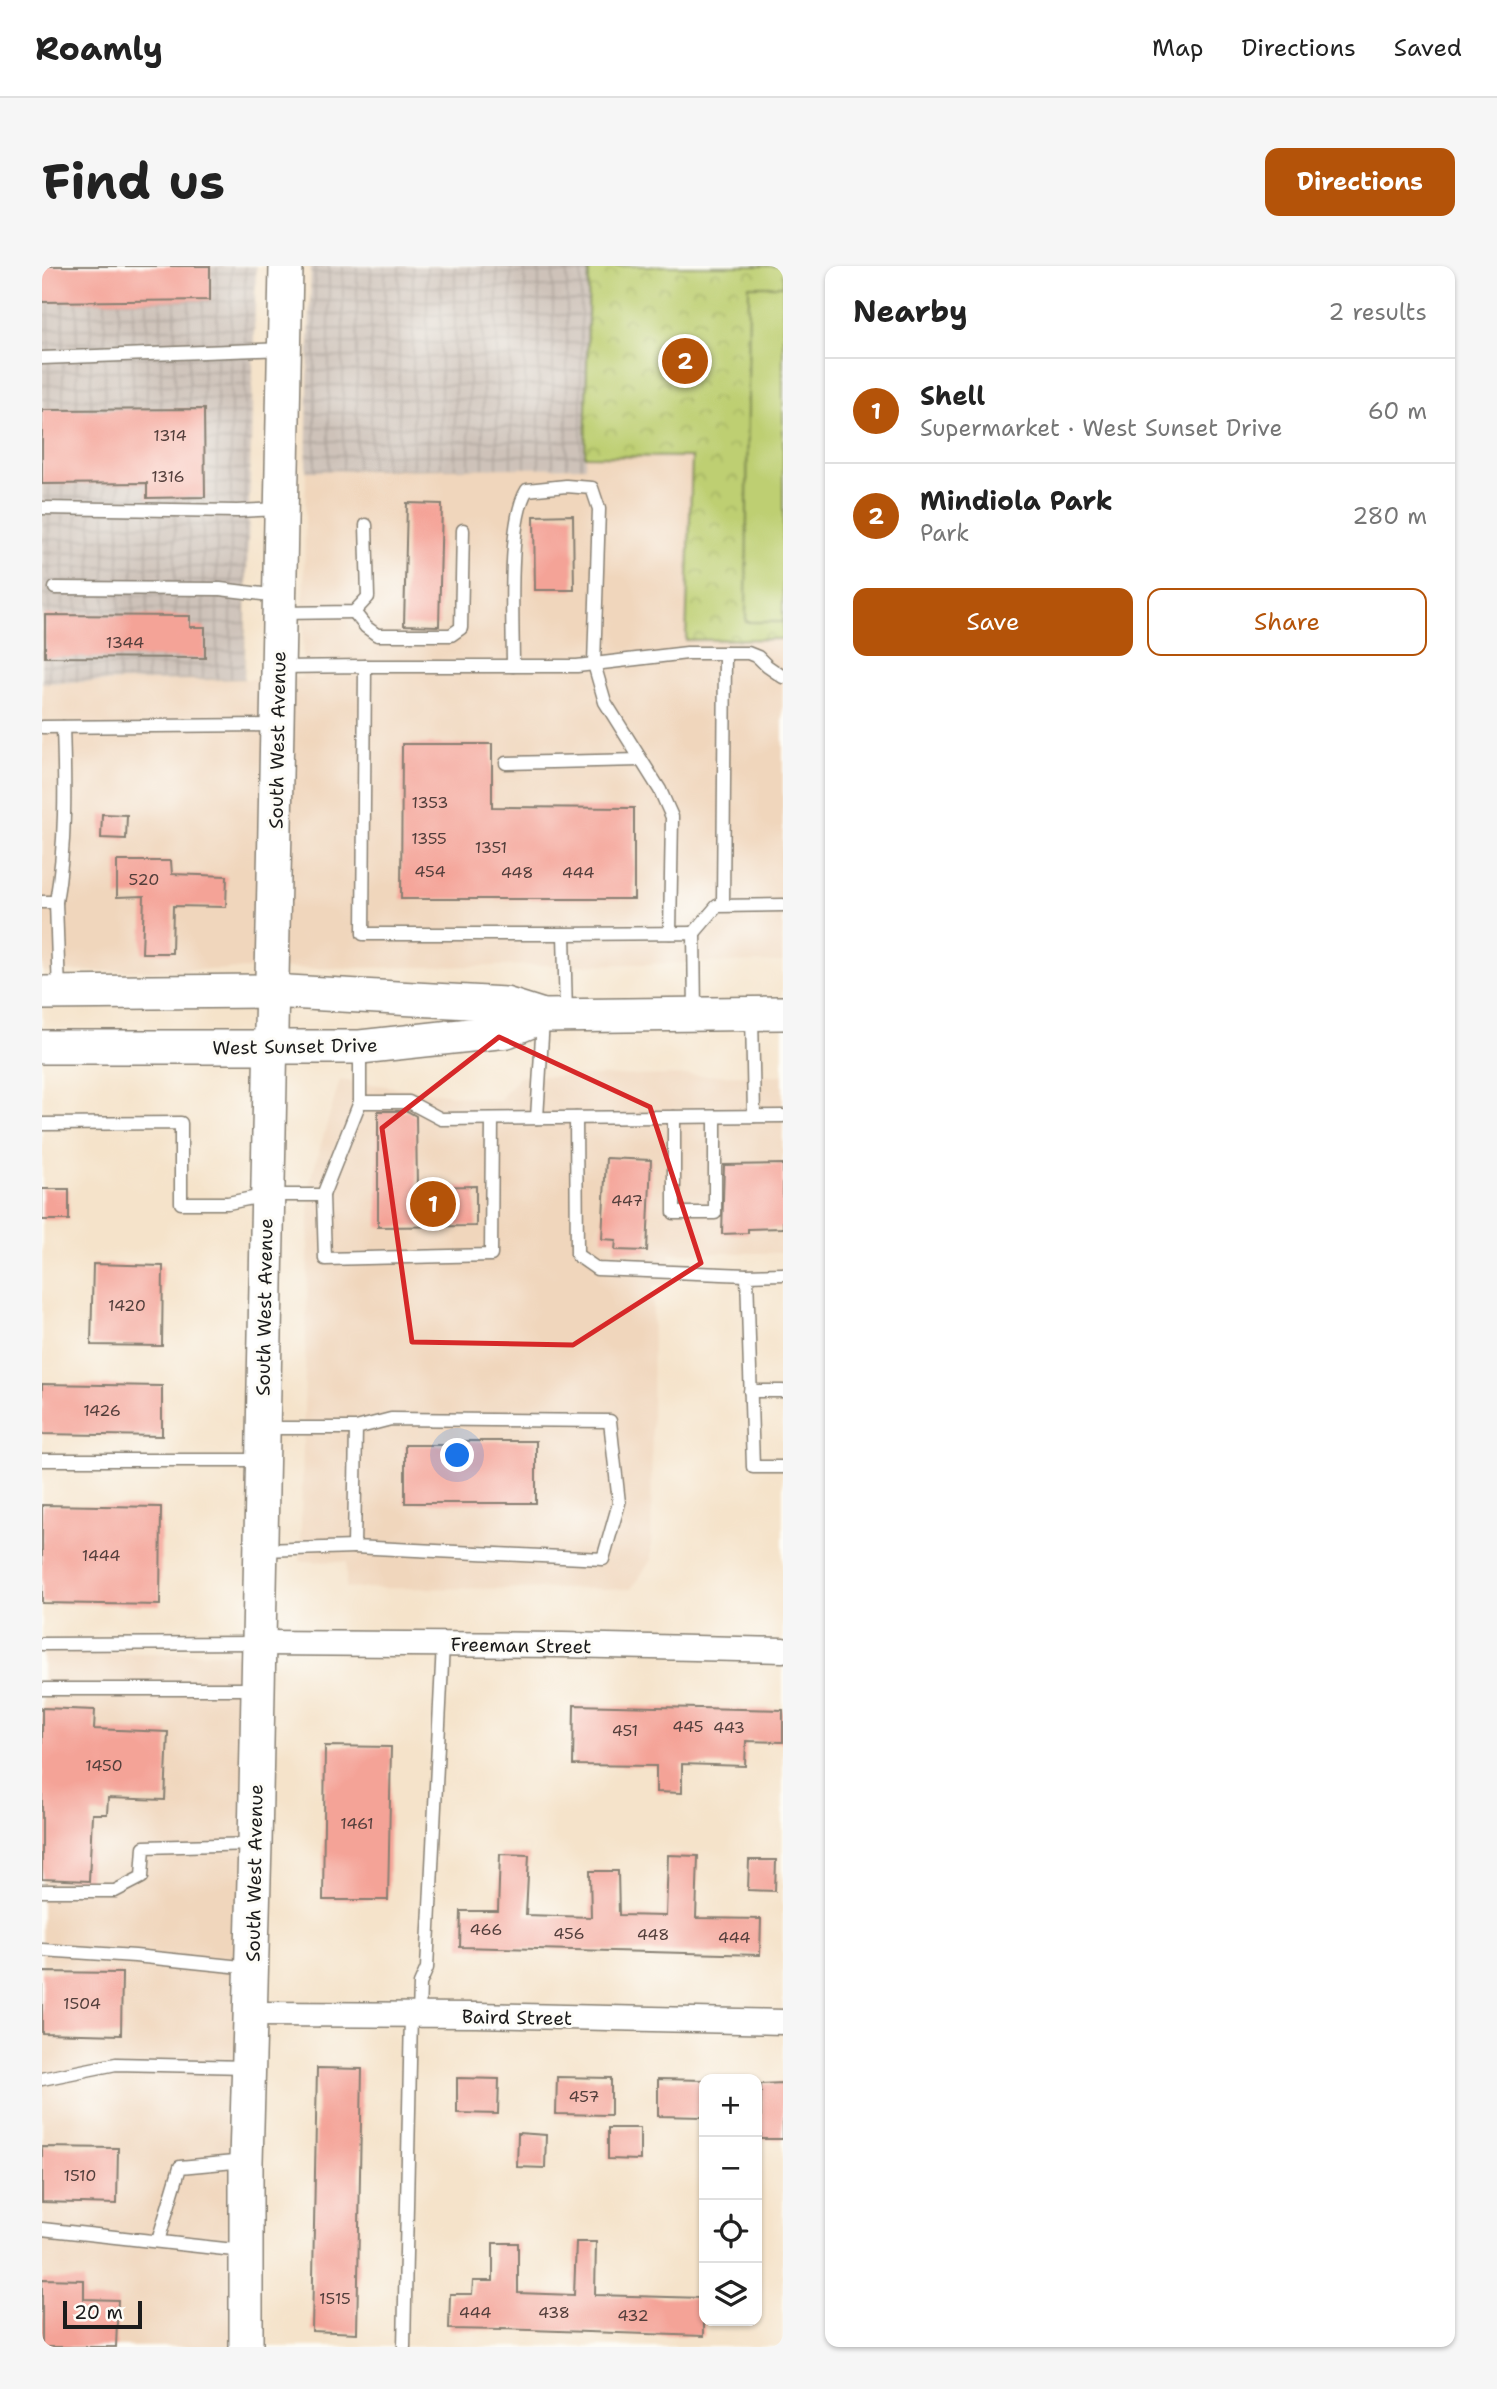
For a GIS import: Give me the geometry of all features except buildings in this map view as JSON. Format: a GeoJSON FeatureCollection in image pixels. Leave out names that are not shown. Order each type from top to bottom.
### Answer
{"type":"FeatureCollection","features":[{"type":"Feature","properties":{"kind":"street","name":"South West Avenue"},"geometry":{"type":"LineString","coordinates":[[246,2347],[246,2161],[255,1844],[261,1428],[286,266]]}},
{"type":"Feature","properties":{"kind":"street","name":"West Sunset Drive"},"geometry":{"type":"LineString","coordinates":[[51,993],[270,991],[505,1004],[555,1016],[768,1013]]}},
{"type":"Feature","properties":{"kind":"street","name":"West Sunset Drive"},"geometry":{"type":"LineString","coordinates":[[42,1047],[360,1047],[506,1031],[555,1016]]}},
{"type":"Feature","properties":{"kind":"street","name":"Freeman Street"},"geometry":{"type":"LineString","coordinates":[[259,1643],[783,1650]]}},
{"type":"Feature","properties":{"kind":"street","name":"Baird Street"},"geometry":{"type":"LineString","coordinates":[[251,2014],[783,2022]]}},
{"type":"Feature","properties":{"kind":"lane"},"geometry":{"type":"LineString","coordinates":[[42,358],[284,349]]}},
{"type":"Feature","properties":{"kind":"lane"},"geometry":{"type":"LineString","coordinates":[[513,666],[513,556],[520,501],[527,490],[566,486],[592,488],[598,509],[594,664],[605,702],[660,790],[672,817],[670,933]]}},
{"type":"Feature","properties":{"kind":"lane"},"geometry":{"type":"LineString","coordinates":[[42,508],[237,511],[281,509]]}},
{"type":"Feature","properties":{"kind":"lane"},"geometry":{"type":"LineString","coordinates":[[355,612],[368,597],[366,525]]}},
{"type":"Feature","properties":{"kind":"lane"},"geometry":{"type":"LineString","coordinates":[[55,588],[220,589],[279,604],[355,612],[366,627],[377,635],[451,635],[461,628],[463,530]]}},
{"type":"Feature","properties":{"kind":"lane"},"geometry":{"type":"LineString","coordinates":[[278,667],[594,664],[687,653],[725,653],[753,655],[783,677]]}},
{"type":"Feature","properties":{"kind":"lane"},"geometry":{"type":"LineString","coordinates":[[723,905],[725,653]]}},
{"type":"Feature","properties":{"kind":"lane"},"geometry":{"type":"LineString","coordinates":[[365,666],[363,934],[694,933]]}},
{"type":"Feature","properties":{"kind":"lane"},"geometry":{"type":"LineString","coordinates":[[42,727],[277,725]]}},
{"type":"Feature","properties":{"kind":"lane"},"geometry":{"type":"LineString","coordinates":[[51,993],[65,800],[63,727]]}},
{"type":"Feature","properties":{"kind":"lane"},"geometry":{"type":"LineString","coordinates":[[506,762],[641,760]]}},
{"type":"Feature","properties":{"kind":"lane"},"geometry":{"type":"LineString","coordinates":[[42,902],[56,902]]}},
{"type":"Feature","properties":{"kind":"lane"},"geometry":{"type":"LineString","coordinates":[[695,1014],[694,933],[715,908],[723,905],[783,905]]}},
{"type":"Feature","properties":{"kind":"lane"},"geometry":{"type":"LineString","coordinates":[[537,1118],[555,1016],[564,934]]}},
{"type":"Feature","properties":{"kind":"lane"},"geometry":{"type":"LineString","coordinates":[[754,1116],[768,1013]]}},
{"type":"Feature","properties":{"kind":"lane"},"geometry":{"type":"LineString","coordinates":[[360,1047],[360,1102],[323,1195],[325,1259],[491,1255],[492,1119]]}},
{"type":"Feature","properties":{"kind":"lane"},"geometry":{"type":"LineString","coordinates":[[360,1102],[409,1102],[441,1119],[783,1116]]}},
{"type":"Feature","properties":{"kind":"lane"},"geometry":{"type":"LineString","coordinates":[[674,1117],[674,1213],[715,1213],[715,1117]]}},
{"type":"Feature","properties":{"kind":"lane"},"geometry":{"type":"LineString","coordinates":[[576,1118],[577,1255],[597,1269],[783,1274]]}},
{"type":"Feature","properties":{"kind":"lane"},"geometry":{"type":"LineString","coordinates":[[42,1124],[181,1123],[181,1203],[228,1203],[267,1195],[323,1195]]}},
{"type":"Feature","properties":{"kind":"lane"},"geometry":{"type":"LineString","coordinates":[[747,1275],[753,1467],[783,1467]]}},
{"type":"Feature","properties":{"kind":"lane"},"geometry":{"type":"LineString","coordinates":[[750,1391],[783,1391]]}},
{"type":"Feature","properties":{"kind":"lane"},"geometry":{"type":"LineString","coordinates":[[261,1428],[356,1428],[391,1419],[610,1421],[618,1503],[603,1559],[354,1547],[261,1550]]}},
{"type":"Feature","properties":{"kind":"lane"},"geometry":{"type":"LineString","coordinates":[[354,1547],[356,1428]]}},
{"type":"Feature","properties":{"kind":"lane"},"geometry":{"type":"LineString","coordinates":[[42,1460],[261,1460]]}},
{"type":"Feature","properties":{"kind":"lane"},"geometry":{"type":"LineString","coordinates":[[42,1644],[259,1643]]}},
{"type":"Feature","properties":{"kind":"lane"},"geometry":{"type":"LineString","coordinates":[[404,2347],[415,2015],[420,1984],[427,1968],[443,1644]]}},
{"type":"Feature","properties":{"kind":"lane"},"geometry":{"type":"LineString","coordinates":[[42,1689],[258,1689]]}},
{"type":"Feature","properties":{"kind":"lane"},"geometry":{"type":"LineString","coordinates":[[42,1891],[115,1891],[142,1877],[144,1847],[255,1844]]}},
{"type":"Feature","properties":{"kind":"lane"},"geometry":{"type":"LineString","coordinates":[[42,1950],[251,1968]]}},
{"type":"Feature","properties":{"kind":"lane"},"geometry":{"type":"LineString","coordinates":[[42,2079],[116,2064],[250,2067]]}},
{"type":"Feature","properties":{"kind":"lane"},"geometry":{"type":"LineString","coordinates":[[158,2241],[180,2167],[246,2161]]}},
{"type":"Feature","properties":{"kind":"lane"},"geometry":{"type":"LineString","coordinates":[[42,2229],[247,2251]]}},
{"type":"Feature","properties":{"kind":"highlighted area"},"geometry":{"type":"Polygon","coordinates":[[[499,1037],[650,1107],[701,1263],[573,1345],[412,1342],[382,1128],[499,1037]]]}},
{"type":"Feature","properties":{"kind":"shaded area"},"geometry":{"type":"Polygon","coordinates":[[[42,266],[256,266],[244,679],[42,683],[42,266]]]}},
{"type":"Feature","properties":{"kind":"shaded area"},"geometry":{"type":"Polygon","coordinates":[[[311,266],[589,266],[585,467],[306,471],[311,266]]]}},
{"type":"Feature","properties":{"kind":"shaded area"},"geometry":{"type":"Polygon","coordinates":[[[585,456],[692,457],[686,640],[783,639],[783,962],[42,972],[42,683],[302,678],[306,471],[584,467],[585,456]]]}},
{"type":"Feature","properties":{"kind":"shaded area"},"geometry":{"type":"Polygon","coordinates":[[[783,1075],[783,1253],[671,1253],[668,1285],[653,1285],[651,1560],[631,1589],[346,1588],[346,1562],[300,1561],[310,1181],[340,1080],[499,1101],[519,1076],[783,1075]]]}},
{"type":"Feature","properties":{"kind":"shaded area"},"geometry":{"type":"Polygon","coordinates":[[[42,1653],[255,1653],[242,2347],[42,2347],[42,1653]]]}},
{"type":"Feature","properties":{"kind":"green space"},"geometry":{"type":"Polygon","coordinates":[[[589,266],[783,266],[783,639],[686,640],[692,457],[585,456],[589,266]]]}},
{"type":"Feature","properties":{"kind":"green space"},"geometry":{"type":"Polygon","coordinates":[[[749,286],[783,286],[783,622],[746,622],[749,286]]]}},
{"type":"Feature","properties":{"kind":"place","name":"Mindiola Park"},"geometry":{"type":"Point","coordinates":[685,361]}},
{"type":"Feature","properties":{"kind":"place","name":"Shell"},"geometry":{"type":"Point","coordinates":[433,1204]}}]}
